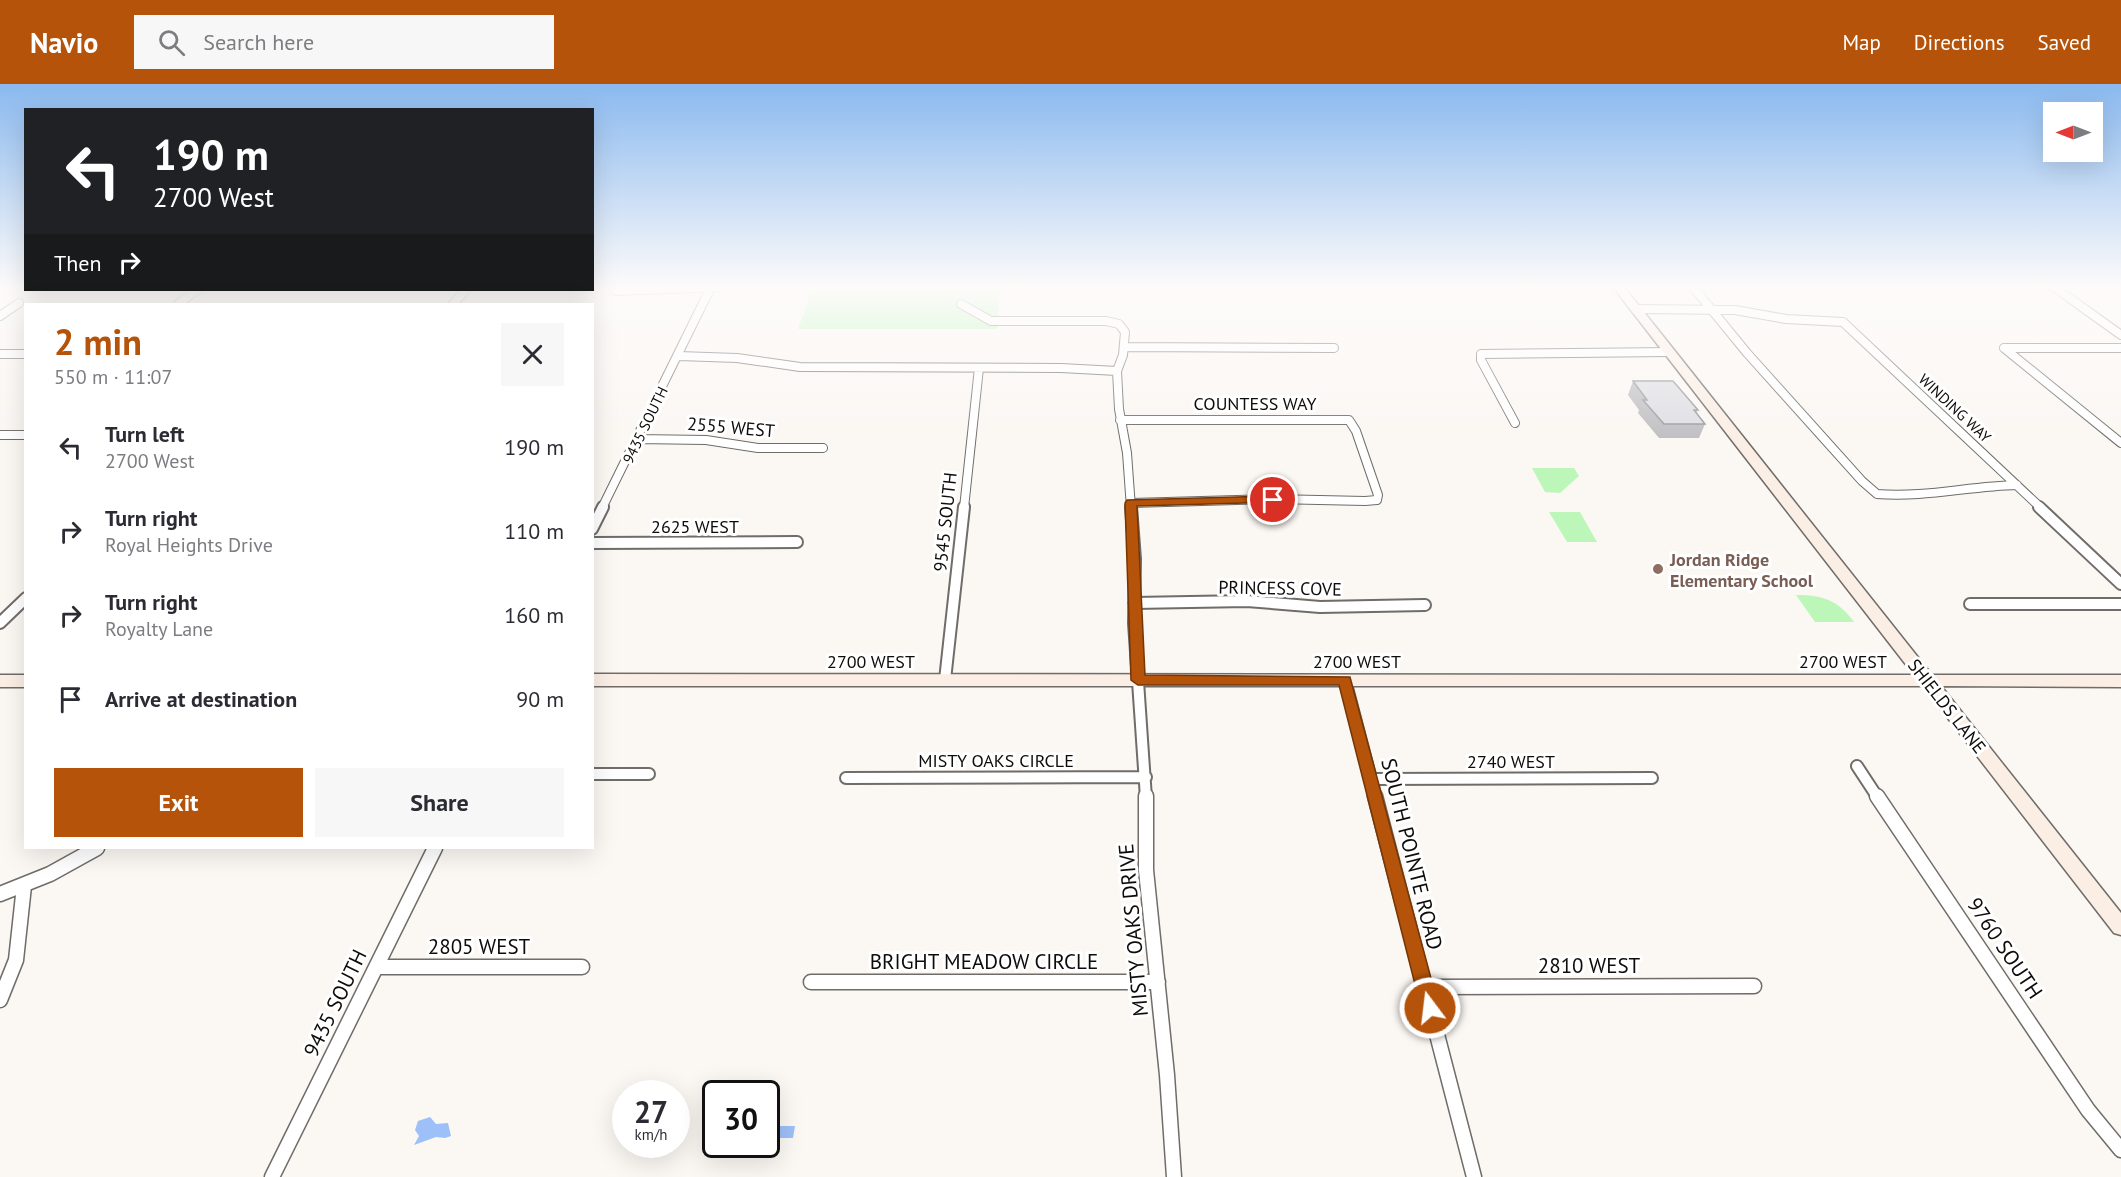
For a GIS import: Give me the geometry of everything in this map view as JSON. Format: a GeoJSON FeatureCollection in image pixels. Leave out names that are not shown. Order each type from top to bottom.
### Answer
{"type":"FeatureCollection","features":[{"type":"Feature","properties":{"kind":"main road","name":"SHIELDS LANE"},"geometry":{"type":"LineString","coordinates":[[1658,338],[2121,927]]}},
{"type":"Feature","properties":{"kind":"main road","name":"2700 WEST"},"geometry":{"type":"LineString","coordinates":[[594,680],[2121,681]]}},
{"type":"Feature","properties":{"kind":"main road"},"geometry":{"type":"LineString","coordinates":[[0,681],[24,681]]}},
{"type":"Feature","properties":{"kind":"street","name":"9435 SOUTH"},"geometry":{"type":"LineString","coordinates":[[594,525],[687,338]]}},
{"type":"Feature","properties":{"kind":"street"},"geometry":{"type":"LineString","coordinates":[[678,356],[738,358],[800,367],[1061,368],[1117,371],[1125,347],[1125,338]]}},
{"type":"Feature","properties":{"kind":"street"},"geometry":{"type":"LineString","coordinates":[[1735,338],[1876,494],[1927,495],[1985,486],[2017,485]]}},
{"type":"Feature","properties":{"kind":"street","name":"WINDING WAY"},"geometry":{"type":"LineString","coordinates":[[1860,338],[2121,584]]}},
{"type":"Feature","properties":{"kind":"street"},"geometry":{"type":"LineString","coordinates":[[1125,347],[1334,348]]}},
{"type":"Feature","properties":{"kind":"street"},"geometry":{"type":"LineString","coordinates":[[2121,348],[2004,348],[2121,444]]}},
{"type":"Feature","properties":{"kind":"street"},"geometry":{"type":"LineString","coordinates":[[1515,423],[1481,360],[1481,354],[1669,352]]}},
{"type":"Feature","properties":{"kind":"street"},"geometry":{"type":"LineString","coordinates":[[0,354],[24,354]]}},
{"type":"Feature","properties":{"kind":"street","name":"9545 SOUTH"},"geometry":{"type":"LineString","coordinates":[[945,680],[979,368]]}},
{"type":"Feature","properties":{"kind":"street","name":"MISTY OAKS DRIVE"},"geometry":{"type":"LineString","coordinates":[[1117,371],[1120,420],[1127,453],[1135,559],[1134,603],[1146,777],[1146,870],[1174,1177]]}},
{"type":"Feature","properties":{"kind":"street","name":"COUNTESS WAY"},"geometry":{"type":"LineString","coordinates":[[1120,420],[1349,420],[1356,431],[1366,459],[1376,489],[1377,500],[1131,503]]}},
{"type":"Feature","properties":{"kind":"street"},"geometry":{"type":"LineString","coordinates":[[0,435],[24,435]]}},
{"type":"Feature","properties":{"kind":"street","name":"2555 WEST"},"geometry":{"type":"LineString","coordinates":[[637,440],[706,440],[758,448],[823,448]]}},
{"type":"Feature","properties":{"kind":"street","name":"2625 WEST"},"geometry":{"type":"LineString","coordinates":[[594,543],[797,542]]}},
{"type":"Feature","properties":{"kind":"street"},"geometry":{"type":"LineString","coordinates":[[0,623],[24,600]]}},
{"type":"Feature","properties":{"kind":"street","name":"PRINCESS COVE"},"geometry":{"type":"LineString","coordinates":[[1134,603],[1254,601],[1320,607],[1425,605]]}},
{"type":"Feature","properties":{"kind":"street"},"geometry":{"type":"LineString","coordinates":[[1970,604],[2121,604]]}},
{"type":"Feature","properties":{"kind":"street","name":"SOUTH POINTE ROAD"},"geometry":{"type":"LineString","coordinates":[[1345,680],[1474,1177]]}},
{"type":"Feature","properties":{"kind":"street","name":"9760 SOUTH"},"geometry":{"type":"LineString","coordinates":[[1857,766],[2088,1110],[2121,1150]]}},
{"type":"Feature","properties":{"kind":"street"},"geometry":{"type":"LineString","coordinates":[[594,774],[649,774]]}},
{"type":"Feature","properties":{"kind":"street","name":"MISTY OAKS CIRCLE"},"geometry":{"type":"LineString","coordinates":[[846,778],[1146,777]]}},
{"type":"Feature","properties":{"kind":"street","name":"2740 WEST"},"geometry":{"type":"LineString","coordinates":[[1371,779],[1652,778]]}},
{"type":"Feature","properties":{"kind":"street"},"geometry":{"type":"LineString","coordinates":[[0,894],[24,886],[72,864],[95,849]]}},
{"type":"Feature","properties":{"kind":"street","name":"9435 SOUTH"},"geometry":{"type":"LineString","coordinates":[[272,1177],[435,849]]}},
{"type":"Feature","properties":{"kind":"street"},"geometry":{"type":"LineString","coordinates":[[0,1000],[16,960],[24,886]]}},
{"type":"Feature","properties":{"kind":"street","name":"2805 WEST"},"geometry":{"type":"LineString","coordinates":[[376,967],[582,967]]}},
{"type":"Feature","properties":{"kind":"street","name":"BRIGHT MEADOW CIRCLE"},"geometry":{"type":"LineString","coordinates":[[811,982],[1158,982]]}},
{"type":"Feature","properties":{"kind":"street","name":"2810 WEST"},"geometry":{"type":"LineString","coordinates":[[1424,987],[1754,986]]}},
{"type":"Feature","properties":{"kind":"green space"},"geometry":{"type":"Polygon","coordinates":[[[1532,468],[1574,468],[1579,476],[1560,493],[1545,492],[1532,468]]]}},
{"type":"Feature","properties":{"kind":"green space"},"geometry":{"type":"Polygon","coordinates":[[[1549,512],[1580,512],[1597,542],[1567,542],[1549,512]]]}},
{"type":"Feature","properties":{"kind":"green space"},"geometry":{"type":"Polygon","coordinates":[[[1796,595],[1829,600],[1842,608],[1854,622],[1815,622],[1796,595]]]}},
{"type":"Feature","properties":{"kind":"water"},"geometry":{"type":"Polygon","coordinates":[[[430,1117],[436,1124],[448,1123],[451,1136],[436,1137],[414,1145],[419,1136],[415,1130],[418,1121],[430,1117]]]}},
{"type":"Feature","properties":{"kind":"water"},"geometry":{"type":"Polygon","coordinates":[[[780,1126],[795,1126],[793,1138],[780,1138],[780,1126]]]}},
{"type":"Feature","properties":{"kind":"building"},"geometry":{"type":"Polygon","coordinates":[[[1633,381],[1673,381],[1698,410],[1694,410],[1705,424],[1664,424],[1643,400],[1647,400],[1633,381]]]}},
{"type":"Feature","properties":{"kind":"place","name":"Jordan Ridge Elementary School"},"geometry":{"type":"Point","coordinates":[1658,569]}},
{"type":"Feature","properties":{"kind":"route"},"geometry":{"type":"LineString","coordinates":[[1273,500],[1131,503],[1138,680],[1345,680],[1430,1008]]}}]}
